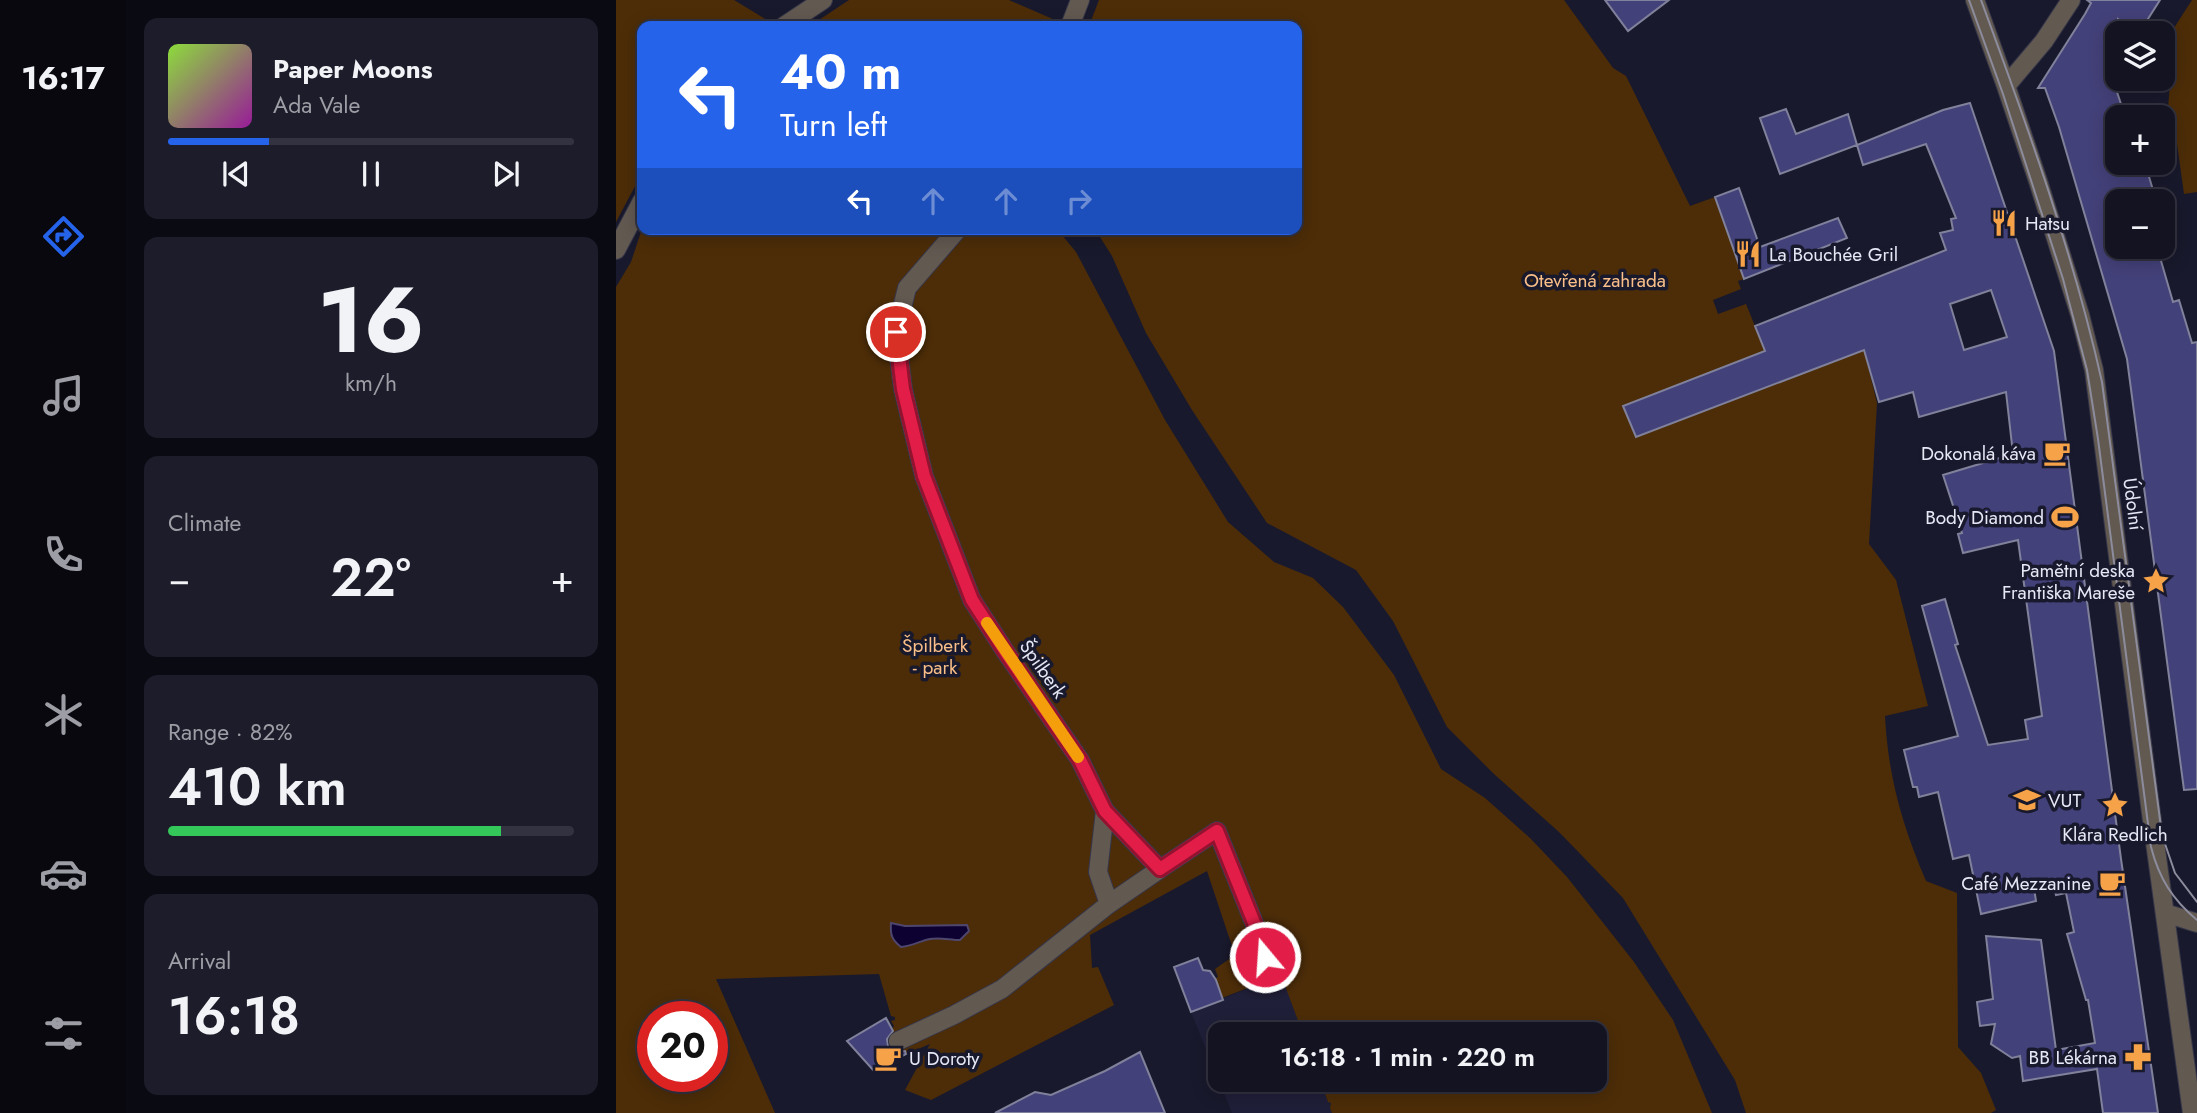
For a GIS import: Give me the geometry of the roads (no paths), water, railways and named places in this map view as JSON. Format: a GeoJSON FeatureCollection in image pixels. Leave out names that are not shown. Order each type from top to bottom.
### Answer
{"type":"FeatureCollection","features":[{"type":"Feature","properties":{"kind":"street"},"geometry":{"type":"LineString","coordinates":[[791,21],[822,0]]}},
{"type":"Feature","properties":{"kind":"street"},"geometry":{"type":"LineString","coordinates":[[1072,21],[1080,0]]}},
{"type":"Feature","properties":{"kind":"street","name":"Údolní"},"geometry":{"type":"LineString","coordinates":[[1975,0],[2006,86],[2080,314],[2094,370],[2192,1113]]}},
{"type":"Feature","properties":{"kind":"street"},"geometry":{"type":"LineString","coordinates":[[2006,86],[2044,41],[2071,0]]}},
{"type":"Feature","properties":{"kind":"street"},"geometry":{"type":"LineString","coordinates":[[616,250],[637,210]]}},
{"type":"Feature","properties":{"kind":"street","name":"Špilberk"},"geometry":{"type":"LineString","coordinates":[[953,235],[906,288],[896,332],[903,389],[924,476],[972,600],[1080,760],[1105,811],[1160,869]]}},
{"type":"Feature","properties":{"kind":"street"},"geometry":{"type":"LineString","coordinates":[[1105,811],[1098,873],[1108,904]]}},
{"type":"Feature","properties":{"kind":"street"},"geometry":{"type":"LineString","coordinates":[[898,1041],[1003,989],[1108,904],[1217,831],[1259,935],[1271,979]]}},
{"type":"Feature","properties":{"kind":"street"},"geometry":{"type":"LineString","coordinates":[[2165,913],[2197,913]]}},
{"type":"Feature","properties":{"kind":"street"},"geometry":{"type":"LineString","coordinates":[[2165,913],[2197,923]]}},
{"type":"Feature","properties":{"kind":"tram line"},"geometry":{"type":"LineString","coordinates":[[1969,0],[2003,94],[2063,279],[2087,370],[2151,847],[2158,869],[2168,887],[2180,904],[2197,920]]}},
{"type":"Feature","properties":{"kind":"tram line"},"geometry":{"type":"LineString","coordinates":[[1981,0],[2048,189],[2102,382],[2162,835],[2175,873],[2197,902]]}},
{"type":"Feature","properties":{"kind":"place","name":"Hatsu"},"geometry":{"type":"Point","coordinates":[2004,223]}},
{"type":"Feature","properties":{"kind":"place","name":"La Bouchée Gril"},"geometry":{"type":"Point","coordinates":[1748,254]}},
{"type":"Feature","properties":{"kind":"place","name":"Dokonalá káva"},"geometry":{"type":"Point","coordinates":[2057,453]}},
{"type":"Feature","properties":{"kind":"place","name":"Body Diamond"},"geometry":{"type":"Point","coordinates":[2065,517]}},
{"type":"Feature","properties":{"kind":"place","name":"Pamětní deska Františka Mareše"},"geometry":{"type":"Point","coordinates":[2156,581]}},
{"type":"Feature","properties":{"kind":"place","name":"VUT"},"geometry":{"type":"Point","coordinates":[2027,800]}},
{"type":"Feature","properties":{"kind":"place","name":"Klára Redlich"},"geometry":{"type":"Point","coordinates":[2115,805]}},
{"type":"Feature","properties":{"kind":"place","name":"Café Mezzanine"},"geometry":{"type":"Point","coordinates":[2112,883]}},
{"type":"Feature","properties":{"kind":"place","name":"BB Lékárna"},"geometry":{"type":"Point","coordinates":[2138,1057]}},
{"type":"Feature","properties":{"kind":"place","name":"U Doroty"},"geometry":{"type":"Point","coordinates":[888,1058]}},
{"type":"Feature","properties":{"kind":"park label","name":"Otevřená zahrada"},"geometry":{"type":"Point","coordinates":[1595,280]}},
{"type":"Feature","properties":{"kind":"park label","name":"Špilberk - park"},"geometry":{"type":"Point","coordinates":[935,656]}}]}
